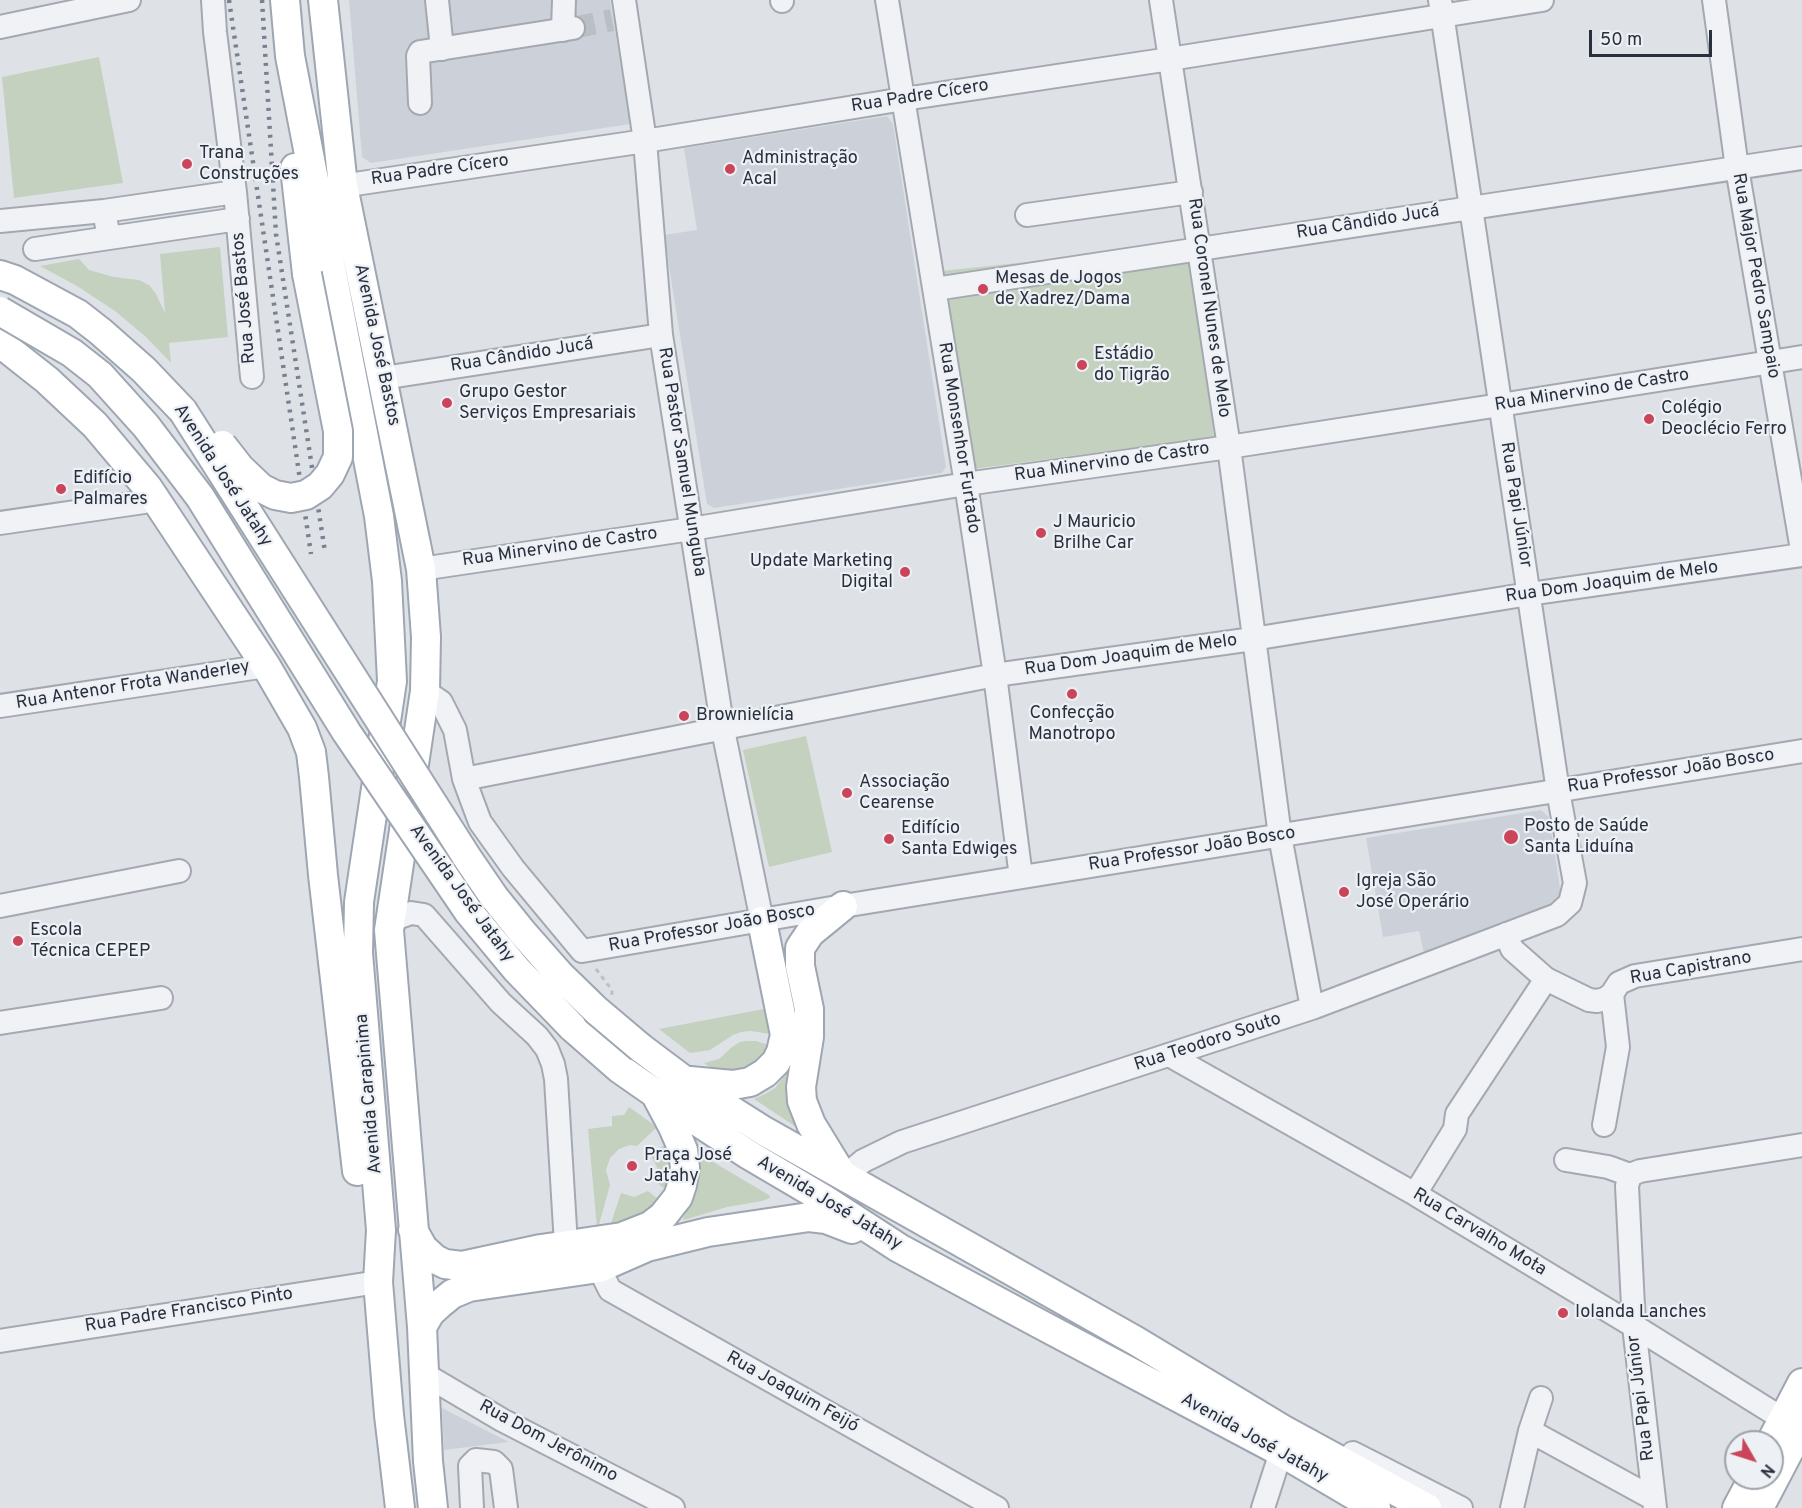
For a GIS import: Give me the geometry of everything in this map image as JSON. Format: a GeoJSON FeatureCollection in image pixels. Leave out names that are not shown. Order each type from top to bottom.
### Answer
{"type":"FeatureCollection","features":[{"type":"Feature","properties":{"kind":"main road","name":"Avenida José Bastos"},"geometry":{"type":"LineString","coordinates":[[285,0],[290,56],[319,189],[379,516],[387,581],[392,681]]}},
{"type":"Feature","properties":{"kind":"main road","name":"Avenida José Bastos"},"geometry":{"type":"LineString","coordinates":[[323,0],[319,189],[383,378],[421,569],[426,637],[425,691]]}},
{"type":"Feature","properties":{"kind":"main road"},"geometry":{"type":"LineString","coordinates":[[183,411],[206,425],[240,468],[261,488],[274,495],[291,498],[306,495],[320,486],[330,474],[338,457],[338,432],[307,274],[319,189]]}},
{"type":"Feature","properties":{"kind":"main road","name":"Avenida José Jatahy"},"geometry":{"type":"LineString","coordinates":[[7,278],[78,314],[144,370],[183,411],[494,897],[560,975],[596,1010],[685,1081],[764,1131],[1136,1341],[1376,1508]]}},
{"type":"Feature","properties":{"kind":"main road","name":"Avenida José Jatahy"},"geometry":{"type":"LineString","coordinates":[[0,311],[44,335],[82,360],[100,375],[146,426],[200,497],[347,733],[468,911],[543,999],[620,1069],[749,1155],[822,1198],[899,1248],[1038,1323],[1427,1508]]}},
{"type":"Feature","properties":{"kind":"main road"},"geometry":{"type":"LineString","coordinates":[[0,343],[47,380],[95,425],[148,488],[266,666],[302,728],[311,752],[323,876],[367,1250],[379,1274]]}},
{"type":"Feature","properties":{"kind":"main road","name":"Avenida Carapinima"},"geometry":{"type":"LineString","coordinates":[[392,681],[358,903],[358,953],[381,1230],[379,1274],[389,1415],[400,1508]]}},
{"type":"Feature","properties":{"kind":"main road","name":"Avenida Carapinima"},"geometry":{"type":"LineString","coordinates":[[425,691],[389,930],[422,1327],[428,1461],[433,1508]]}},
{"type":"Feature","properties":{"kind":"main road"},"geometry":{"type":"LineString","coordinates":[[843,906],[810,933],[800,948],[800,966],[809,1009],[809,1037],[801,1087],[802,1101],[811,1124],[844,1177]]}},
{"type":"Feature","properties":{"kind":"main road"},"geometry":{"type":"LineString","coordinates":[[685,1081],[739,1085],[750,1082],[765,1073],[776,1062],[781,1052],[785,1035],[762,921]]}},
{"type":"Feature","properties":{"kind":"main road"},"geometry":{"type":"LineString","coordinates":[[413,1230],[423,1248],[435,1259],[445,1264],[462,1266],[566,1245],[622,1237],[650,1226],[663,1216],[678,1197],[685,1168],[683,1150],[654,1093]]}},
{"type":"Feature","properties":{"kind":"main road"},"geometry":{"type":"LineString","coordinates":[[422,1327],[430,1313],[441,1303],[452,1294],[469,1287],[599,1268],[647,1247],[708,1232],[809,1217],[826,1219],[899,1248]]}},
{"type":"Feature","properties":{"kind":"main road"},"geometry":{"type":"LineString","coordinates":[[1759,1508],[1792,1430],[1802,1383]]}},
{"type":"Feature","properties":{"kind":"main road"},"geometry":{"type":"LineString","coordinates":[[1737,1508],[1747,1490]]}},
{"type":"Feature","properties":{"kind":"street"},"geometry":{"type":"LineString","coordinates":[[0,15],[73,0]]}},
{"type":"Feature","properties":{"kind":"street"},"geometry":{"type":"LineString","coordinates":[[0,27],[129,0]]}},
{"type":"Feature","properties":{"kind":"street"},"geometry":{"type":"LineString","coordinates":[[35,249],[238,219],[213,0]]}},
{"type":"Feature","properties":{"kind":"street"},"geometry":{"type":"LineString","coordinates":[[437,0],[442,49]]}},
{"type":"Feature","properties":{"kind":"street"},"geometry":{"type":"LineString","coordinates":[[420,103],[419,54],[568,29],[564,0]]}},
{"type":"Feature","properties":{"kind":"street","name":"Rua Monsenhor Furtado"},"geometry":{"type":"LineString","coordinates":[[887,0],[966,484],[995,675],[1021,877]]}},
{"type":"Feature","properties":{"kind":"street","name":"Rua Coronel Nunes de Melo"},"geometry":{"type":"LineString","coordinates":[[1161,0],[1229,447],[1280,836],[1312,1008]]}},
{"type":"Feature","properties":{"kind":"street","name":"Rua Padre Cícero"},"geometry":{"type":"LineString","coordinates":[[319,189],[1170,59],[1441,8],[1542,0]]}},
{"type":"Feature","properties":{"kind":"street","name":"Rua Major Pedro Sampaio"},"geometry":{"type":"LineString","coordinates":[[1714,0],[1737,168],[1802,553]]}},
{"type":"Feature","properties":{"kind":"street","name":"Rua Papi Júnior"},"geometry":{"type":"LineString","coordinates":[[1441,8],[1558,790],[1575,883],[1570,903]]}},
{"type":"Feature","properties":{"kind":"street","name":"Rua Pastor Samuel Munguba"},"geometry":{"type":"LineString","coordinates":[[621,12],[645,141],[661,335],[690,529],[723,730],[762,921]]}},
{"type":"Feature","properties":{"kind":"street","name":"Rua Cândido Jucá"},"geometry":{"type":"LineString","coordinates":[[935,289],[1802,158]]}},
{"type":"Feature","properties":{"kind":"street"},"geometry":{"type":"LineString","coordinates":[[0,221],[105,211],[235,192]]}},
{"type":"Feature","properties":{"kind":"street"},"geometry":{"type":"LineString","coordinates":[[1027,215],[1191,192]]}},
{"type":"Feature","properties":{"kind":"street"},"geometry":{"type":"LineString","coordinates":[[105,211],[109,238]]}},
{"type":"Feature","properties":{"kind":"street","name":"Rua José Bastos"},"geometry":{"type":"LineString","coordinates":[[238,219],[252,377]]}},
{"type":"Feature","properties":{"kind":"street","name":"Rua Cândido Jucá"},"geometry":{"type":"LineString","coordinates":[[383,378],[661,335]]}},
{"type":"Feature","properties":{"kind":"street","name":"Rua Minervino de Castro"},"geometry":{"type":"LineString","coordinates":[[421,569],[690,529],[966,484],[1229,447],[1802,357]]}},
{"type":"Feature","properties":{"kind":"street"},"geometry":{"type":"LineString","coordinates":[[0,523],[144,502]]}},
{"type":"Feature","properties":{"kind":"street","name":"Rua Dom Joaquim de Melo"},"geometry":{"type":"LineString","coordinates":[[464,779],[995,675],[1253,639],[1802,553]]}},
{"type":"Feature","properties":{"kind":"street","name":"Rua Antenor Frota Wanderley"},"geometry":{"type":"LineString","coordinates":[[0,706],[266,666]]}},
{"type":"Feature","properties":{"kind":"street"},"geometry":{"type":"LineString","coordinates":[[425,691],[441,702],[455,730],[464,779],[480,822],[513,868],[582,951]]}},
{"type":"Feature","properties":{"kind":"street","name":"Rua Professor João Bosco"},"geometry":{"type":"LineString","coordinates":[[582,951],[843,906],[1802,751]]}},
{"type":"Feature","properties":{"kind":"street"},"geometry":{"type":"LineString","coordinates":[[0,906],[179,872]]}},
{"type":"Feature","properties":{"kind":"street","name":"Rua Teodoro Souto"},"geometry":{"type":"LineString","coordinates":[[844,1177],[863,1161],[902,1142],[1312,1008],[1557,915],[1570,903]]}},
{"type":"Feature","properties":{"kind":"street"},"geometry":{"type":"LineString","coordinates":[[389,930],[397,918],[411,913],[424,915],[501,1003],[537,1036],[547,1049],[554,1064],[556,1079],[566,1245]]}},
{"type":"Feature","properties":{"kind":"street","name":"Rua Capistrano"},"geometry":{"type":"LineString","coordinates":[[1506,934],[1512,949],[1545,979],[1589,1000],[1597,1001],[1612,994],[1619,983],[1635,976],[1802,949]]}},
{"type":"Feature","properties":{"kind":"street"},"geometry":{"type":"LineString","coordinates":[[1415,1194],[1455,1129],[1457,1114],[1545,979]]}},
{"type":"Feature","properties":{"kind":"street"},"geometry":{"type":"LineString","coordinates":[[1604,1125],[1618,1047],[1612,994]]}},
{"type":"Feature","properties":{"kind":"street"},"geometry":{"type":"LineString","coordinates":[[0,1023],[161,998]]}},
{"type":"Feature","properties":{"kind":"street","name":"Rua Carvalho Mota"},"geometry":{"type":"LineString","coordinates":[[1169,1055],[1415,1194],[1634,1326],[1792,1430]]}},
{"type":"Feature","properties":{"kind":"street"},"geometry":{"type":"LineString","coordinates":[[1566,1160],[1608,1167],[1630,1175],[1640,1170],[1802,1145]]}},
{"type":"Feature","properties":{"kind":"street","name":"Rua Papi Júnior"},"geometry":{"type":"LineString","coordinates":[[1630,1175],[1627,1186],[1634,1326],[1654,1503]]}},
{"type":"Feature","properties":{"kind":"street","name":"Rua Joaquim Feijó"},"geometry":{"type":"LineString","coordinates":[[599,1268],[610,1290],[997,1508]]}},
{"type":"Feature","properties":{"kind":"street","name":"Rua Padre Francisco Pinto"},"geometry":{"type":"LineString","coordinates":[[0,1341],[379,1274]]}},
{"type":"Feature","properties":{"kind":"street","name":"Rua Dom Jerônimo"},"geometry":{"type":"LineString","coordinates":[[424,1374],[502,1420],[674,1508]]}},
{"type":"Feature","properties":{"kind":"street"},"geometry":{"type":"LineString","coordinates":[[1512,1508],[1530,1431],[1541,1398]]}},
{"type":"Feature","properties":{"kind":"street"},"geometry":{"type":"LineString","coordinates":[[1530,1431],[1654,1503]]}},
{"type":"Feature","properties":{"kind":"street","name":"Avenida José Jatahy"},"geometry":{"type":"LineString","coordinates":[[1281,1440],[1319,1435],[1461,1508]]}},
{"type":"Feature","properties":{"kind":"street"},"geometry":{"type":"LineString","coordinates":[[1263,1508],[1281,1440]]}},
{"type":"Feature","properties":{"kind":"street"},"geometry":{"type":"LineString","coordinates":[[472,1508],[470,1466],[476,1460],[494,1462],[501,1469],[506,1508]]}},
{"type":"Feature","properties":{"kind":"path"},"geometry":{"type":"LineString","coordinates":[[582,951],[612,990]]}},
{"type":"Feature","properties":{"kind":"shaded area"},"geometry":{"type":"Polygon","coordinates":[[[349,0],[610,0],[630,124],[371,163],[362,157],[349,0]]]}},
{"type":"Feature","properties":{"kind":"shaded area"},"geometry":{"type":"Polygon","coordinates":[[[887,116],[893,124],[946,467],[942,473],[714,508],[707,504],[664,235],[697,230],[684,148],[887,116]]]}},
{"type":"Feature","properties":{"kind":"shaded area"},"geometry":{"type":"Polygon","coordinates":[[[1541,810],[1549,817],[1562,901],[1557,908],[1424,953],[1419,931],[1383,937],[1366,838],[1541,810]]]}},
{"type":"Feature","properties":{"kind":"shaded area"},"geometry":{"type":"Polygon","coordinates":[[[442,1408],[444,1409],[509,1442],[444,1450],[442,1408]]]}},
{"type":"Feature","properties":{"kind":"green space"},"geometry":{"type":"Polygon","coordinates":[[[99,57],[123,183],[14,198],[2,77],[99,57]]]}},
{"type":"Feature","properties":{"kind":"green space","name":"Estádio do Tigrão"},"geometry":{"type":"Polygon","coordinates":[[[1190,245],[1214,437],[966,470],[941,271],[1190,245]]]}},
{"type":"Feature","properties":{"kind":"green space"},"geometry":{"type":"Polygon","coordinates":[[[220,247],[228,337],[169,343],[171,363],[146,337],[115,311],[77,286],[40,266],[79,259],[89,270],[114,277],[139,280],[149,285],[165,313],[160,254],[220,247]]]}},
{"type":"Feature","properties":{"kind":"green space"},"geometry":{"type":"Polygon","coordinates":[[[806,736],[832,852],[769,867],[743,750],[806,736]]]}},
{"type":"Feature","properties":{"kind":"green space"},"geometry":{"type":"Polygon","coordinates":[[[769,1008],[770,1034],[741,1032],[710,1050],[690,1053],[659,1029],[769,1008]]]}},
{"type":"Feature","properties":{"kind":"green space"},"geometry":{"type":"Polygon","coordinates":[[[747,1041],[769,1045],[759,1061],[743,1071],[724,1072],[704,1063],[719,1059],[732,1047],[747,1041]]]}},
{"type":"Feature","properties":{"kind":"green space"},"geometry":{"type":"Polygon","coordinates":[[[788,1067],[792,1067],[788,1103],[796,1127],[754,1099],[775,1088],[786,1074],[788,1067]]]}},
{"type":"Feature","properties":{"kind":"green space"},"geometry":{"type":"Polygon","coordinates":[[[629,1107],[657,1127],[637,1146],[630,1145],[619,1149],[610,1158],[606,1170],[610,1185],[597,1228],[588,1129],[612,1126],[612,1116],[624,1115],[629,1107]]]}},
{"type":"Feature","properties":{"kind":"green space"},"geometry":{"type":"Polygon","coordinates":[[[666,1145],[670,1164],[665,1189],[655,1181],[657,1167],[649,1152],[666,1145]]]}},
{"type":"Feature","properties":{"kind":"green space"},"geometry":{"type":"Polygon","coordinates":[[[703,1156],[769,1195],[770,1198],[727,1207],[684,1220],[697,1190],[701,1166],[700,1157],[703,1156]]]}},
{"type":"Feature","properties":{"kind":"green space"},"geometry":{"type":"Polygon","coordinates":[[[648,1191],[658,1199],[645,1213],[629,1220],[611,1223],[621,1193],[634,1197],[648,1191]]]}},
{"type":"Feature","properties":{"kind":"tunnel"},"geometry":{"type":"LineString","coordinates":[[573,28],[612,20]]}},
{"type":"Feature","properties":{"kind":"railway"},"geometry":{"type":"LineString","coordinates":[[229,0],[311,554]]}},
{"type":"Feature","properties":{"kind":"railway"},"geometry":{"type":"LineString","coordinates":[[262,0],[276,234],[325,552]]}},
{"type":"Feature","properties":{"kind":"place","name":"Trana Construções"},"geometry":{"type":"Point","coordinates":[187,164]}},
{"type":"Feature","properties":{"kind":"place","name":"Administração Acal"},"geometry":{"type":"Point","coordinates":[730,169]}},
{"type":"Feature","properties":{"kind":"place","name":"Mesas de Jogos de Xadrez/Dama"},"geometry":{"type":"Point","coordinates":[983,289]}},
{"type":"Feature","properties":{"kind":"place","name":"Estádio do Tigrão"},"geometry":{"type":"Point","coordinates":[1082,365]}},
{"type":"Feature","properties":{"kind":"place","name":"Grupo Gestor Serviços Empresariais"},"geometry":{"type":"Point","coordinates":[447,403]}},
{"type":"Feature","properties":{"kind":"place","name":"Colégio Deoclécio Ferro"},"geometry":{"type":"Point","coordinates":[1649,419]}},
{"type":"Feature","properties":{"kind":"place","name":"Edifício Palmares"},"geometry":{"type":"Point","coordinates":[61,489]}},
{"type":"Feature","properties":{"kind":"place","name":"J Mauricio Brilhe Car"},"geometry":{"type":"Point","coordinates":[1041,533]}},
{"type":"Feature","properties":{"kind":"place","name":"Update Marketing Digital"},"geometry":{"type":"Point","coordinates":[905,572]}},
{"type":"Feature","properties":{"kind":"place","name":"Confecção Manotropo"},"geometry":{"type":"Point","coordinates":[1072,694]}},
{"type":"Feature","properties":{"kind":"place","name":"Brownielícia"},"geometry":{"type":"Point","coordinates":[684,716]}},
{"type":"Feature","properties":{"kind":"place","name":"Associação Cearense"},"geometry":{"type":"Point","coordinates":[847,793]}},
{"type":"Feature","properties":{"kind":"place","name":"Posto de Saúde Santa Liduína"},"geometry":{"type":"Point","coordinates":[1511,837]}},
{"type":"Feature","properties":{"kind":"place","name":"Edifício Santa Edwiges"},"geometry":{"type":"Point","coordinates":[889,839]}},
{"type":"Feature","properties":{"kind":"place","name":"Igreja São José Operário"},"geometry":{"type":"Point","coordinates":[1344,892]}},
{"type":"Feature","properties":{"kind":"place","name":"Escola Técnica CEPEP"},"geometry":{"type":"Point","coordinates":[18,941]}},
{"type":"Feature","properties":{"kind":"place","name":"Praça José Jatahy"},"geometry":{"type":"Point","coordinates":[632,1166]}},
{"type":"Feature","properties":{"kind":"place","name":"Iolanda Lanches"},"geometry":{"type":"Point","coordinates":[1563,1313]}}]}
